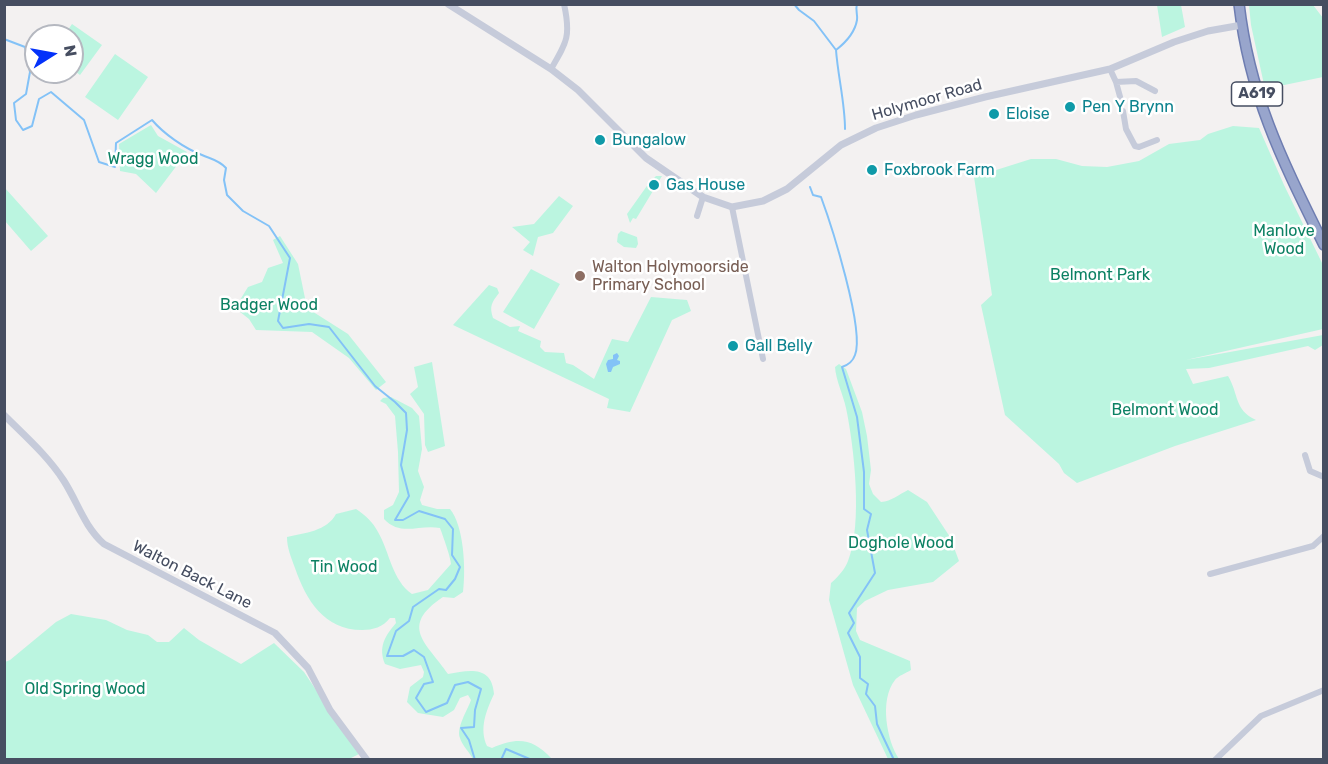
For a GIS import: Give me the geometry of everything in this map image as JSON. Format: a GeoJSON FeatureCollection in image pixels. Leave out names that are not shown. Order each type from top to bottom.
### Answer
{"type":"FeatureCollection","features":[{"type":"Feature","properties":{"kind":"highway","name":"A619"},"geometry":{"type":"LineString","coordinates":[[1239,4],[1252,75],[1266,122],[1281,160],[1323,245]]}},
{"type":"Feature","properties":{"kind":"street","name":"Holymoor Road"},"geometry":{"type":"LineString","coordinates":[[448,4],[550,69],[578,90],[646,158],[703,197],[732,207],[763,201],[787,189],[841,145],[876,128],[973,100],[1110,69],[1174,42],[1208,31],[1242,25]]}},
{"type":"Feature","properties":{"kind":"street"},"geometry":{"type":"LineString","coordinates":[[550,69],[568,39],[568,22],[564,4]]}},
{"type":"Feature","properties":{"kind":"street"},"geometry":{"type":"LineString","coordinates":[[1110,69],[1123,108],[1126,129],[1135,146],[1139,147],[1157,141]]}},
{"type":"Feature","properties":{"kind":"street"},"geometry":{"type":"LineString","coordinates":[[1116,82],[1136,81],[1155,92]]}},
{"type":"Feature","properties":{"kind":"street"},"geometry":{"type":"LineString","coordinates":[[697,216],[703,197]]}},
{"type":"Feature","properties":{"kind":"street"},"geometry":{"type":"LineString","coordinates":[[732,207],[763,358]]}},
{"type":"Feature","properties":{"kind":"street","name":"Walton Back Lane"},"geometry":{"type":"LineString","coordinates":[[4,415],[46,457],[64,482],[93,534],[104,543],[116,552],[275,633],[308,668],[330,710],[367,759]]}},
{"type":"Feature","properties":{"kind":"street"},"geometry":{"type":"LineString","coordinates":[[1305,454],[1310,471],[1323,477]]}},
{"type":"Feature","properties":{"kind":"street"},"geometry":{"type":"LineString","coordinates":[[1210,574],[1312,546],[1323,536]]}},
{"type":"Feature","properties":{"kind":"street"},"geometry":{"type":"LineString","coordinates":[[1215,759],[1261,716],[1323,690]]}},
{"type":"Feature","properties":{"kind":"green space"},"geometry":{"type":"Polygon","coordinates":[[[1157,5],[1181,5],[1185,27],[1162,37],[1157,5]]]}},
{"type":"Feature","properties":{"kind":"green space"},"geometry":{"type":"Polygon","coordinates":[[[1249,5],[1313,5],[1323,18],[1323,77],[1265,89],[1249,5]]]}},
{"type":"Feature","properties":{"kind":"green space"},"geometry":{"type":"Polygon","coordinates":[[[84,32],[102,45],[84,70],[84,32]]]}},
{"type":"Feature","properties":{"kind":"green space"},"geometry":{"type":"Polygon","coordinates":[[[115,54],[148,77],[118,120],[85,97],[115,54]]]}},
{"type":"Feature","properties":{"kind":"green space","name":"Wragg Wood"},"geometry":{"type":"Polygon","coordinates":[[[151,125],[158,136],[187,152],[156,193],[136,174],[120,171],[119,144],[151,125]]]}},
{"type":"Feature","properties":{"kind":"green space","name":"Belmont Park"},"geometry":{"type":"Polygon","coordinates":[[[1233,126],[1259,128],[1323,265],[1323,329],[1186,360],[1323,335],[1323,345],[1315,350],[1308,346],[1209,368],[1186,369],[1193,384],[1228,376],[1240,406],[1256,420],[1175,446],[1077,483],[1005,415],[981,305],[992,295],[974,177],[1031,159],[1056,159],[1082,166],[1107,167],[1139,161],[1169,144],[1200,140],[1208,134],[1233,126]]]}},
{"type":"Feature","properties":{"kind":"green space"},"geometry":{"type":"Polygon","coordinates":[[[656,176],[662,176],[636,219],[633,218],[630,223],[627,214],[656,176]]]}},
{"type":"Feature","properties":{"kind":"green space"},"geometry":{"type":"Polygon","coordinates":[[[5,188],[48,236],[31,251],[5,221],[5,188]]]}},
{"type":"Feature","properties":{"kind":"green space"},"geometry":{"type":"Polygon","coordinates":[[[559,196],[573,206],[553,233],[538,237],[533,256],[523,250],[530,242],[512,227],[534,224],[559,196]]]}},
{"type":"Feature","properties":{"kind":"green space"},"geometry":{"type":"Polygon","coordinates":[[[621,231],[637,237],[636,248],[624,247],[617,242],[621,231]]]}},
{"type":"Feature","properties":{"kind":"green space","name":"Badger Wood"},"geometry":{"type":"Polygon","coordinates":[[[280,236],[298,264],[307,308],[348,334],[386,382],[376,390],[349,358],[312,332],[256,330],[249,319],[235,308],[248,287],[262,282],[268,268],[283,263],[273,240],[280,236]]]}},
{"type":"Feature","properties":{"kind":"green space"},"geometry":{"type":"Polygon","coordinates":[[[531,269],[560,284],[534,329],[503,312],[531,269]]]}},
{"type":"Feature","properties":{"kind":"green space"},"geometry":{"type":"Polygon","coordinates":[[[489,285],[497,288],[499,293],[492,304],[493,318],[510,327],[520,326],[518,331],[541,341],[540,347],[545,352],[564,353],[566,363],[594,379],[612,339],[628,342],[651,297],[687,300],[691,311],[672,320],[630,412],[607,408],[609,399],[453,325],[489,285]]]}},
{"type":"Feature","properties":{"kind":"green space"},"geometry":{"type":"Polygon","coordinates":[[[432,362],[445,446],[428,452],[425,445],[424,414],[410,394],[418,387],[414,367],[432,362]]]}},
{"type":"Feature","properties":{"kind":"green space","name":"Doghole Wood"},"geometry":{"type":"Polygon","coordinates":[[[839,364],[846,369],[862,412],[871,470],[869,484],[873,494],[881,502],[908,490],[927,502],[950,537],[959,561],[933,582],[888,590],[865,601],[857,608],[856,631],[860,640],[910,661],[911,670],[895,680],[887,698],[888,731],[899,759],[888,759],[853,685],[829,600],[831,583],[845,567],[853,545],[856,506],[849,424],[835,367],[839,364]]]}},
{"type":"Feature","properties":{"kind":"green space","name":"Tin Wood"},"geometry":{"type":"Polygon","coordinates":[[[391,397],[412,408],[419,416],[422,449],[418,471],[424,487],[420,500],[422,505],[437,509],[450,509],[458,526],[463,548],[463,592],[454,598],[443,597],[422,617],[419,626],[425,644],[448,674],[471,671],[484,674],[489,678],[494,694],[486,713],[484,727],[487,746],[492,748],[517,741],[531,743],[552,759],[473,759],[459,734],[471,700],[468,695],[460,698],[454,710],[443,717],[418,713],[407,702],[410,687],[423,677],[424,672],[421,665],[400,669],[385,664],[383,647],[386,637],[396,623],[395,618],[390,618],[381,626],[362,630],[337,625],[318,611],[299,580],[289,552],[287,537],[321,528],[336,514],[356,509],[376,528],[396,574],[412,594],[428,590],[451,564],[440,528],[404,529],[384,519],[384,510],[393,505],[399,492],[395,416],[386,404],[380,401],[391,397]]]}},
{"type":"Feature","properties":{"kind":"green space","name":"Old Spring Wood"},"geometry":{"type":"Polygon","coordinates":[[[71,614],[106,620],[127,630],[148,635],[157,642],[169,642],[184,628],[199,640],[241,664],[274,643],[304,672],[359,754],[347,760],[5,760],[5,662],[56,622],[71,614]]]}},
{"type":"Feature","properties":{"kind":"water"},"geometry":{"type":"Polygon","coordinates":[[[617,353],[619,356],[617,360],[620,364],[608,372],[606,364],[617,353]]]}},
{"type":"Feature","properties":{"kind":"waterway"},"geometry":{"type":"LineString","coordinates":[[794,4],[814,21],[836,50]]}},
{"type":"Feature","properties":{"kind":"waterway"},"geometry":{"type":"LineString","coordinates":[[845,129],[836,50],[854,29],[857,20],[857,4]]}},
{"type":"Feature","properties":{"kind":"waterway"},"geometry":{"type":"LineString","coordinates":[[4,39],[25,47],[30,72],[26,94],[14,103],[16,120],[23,130],[32,126],[39,99],[51,92],[84,120],[99,162],[115,167],[116,143],[152,120],[181,145],[223,165],[226,168],[224,180],[227,195],[243,211],[269,226],[290,258],[278,321],[283,328],[309,324],[329,327],[375,386],[406,413],[407,430],[401,465],[409,496],[395,520],[403,520],[419,511],[445,519],[453,529],[452,555],[460,567],[455,579],[446,590],[439,589],[413,607],[409,621],[396,631],[387,656],[403,656],[414,650],[424,657],[433,682],[424,684],[416,698],[426,712],[447,703],[455,685],[468,682],[481,689],[475,710],[474,727],[461,728],[469,740],[475,760]]}},
{"type":"Feature","properties":{"kind":"waterway"},"geometry":{"type":"LineString","coordinates":[[810,187],[813,195],[821,197],[839,252],[851,301],[857,342],[853,359],[842,367],[857,417],[864,472],[864,509],[871,514],[867,530],[875,573],[849,613],[854,623],[848,633],[860,657],[860,678],[868,684],[866,694],[875,706],[877,724],[894,760]]}},
{"type":"Feature","properties":{"kind":"waterway"},"geometry":{"type":"LineString","coordinates":[[501,760],[506,749],[532,760]]}},
{"type":"Feature","properties":{"kind":"place","name":"Pen Y Brynn"},"geometry":{"type":"Point","coordinates":[1070,107]}},
{"type":"Feature","properties":{"kind":"place","name":"Eloise"},"geometry":{"type":"Point","coordinates":[994,114]}},
{"type":"Feature","properties":{"kind":"place","name":"Bungalow"},"geometry":{"type":"Point","coordinates":[600,140]}},
{"type":"Feature","properties":{"kind":"place","name":"Foxbrook Farm"},"geometry":{"type":"Point","coordinates":[872,170]}},
{"type":"Feature","properties":{"kind":"place","name":"Gas House"},"geometry":{"type":"Point","coordinates":[654,185]}},
{"type":"Feature","properties":{"kind":"place","name":"Walton Holymoorside Primary School"},"geometry":{"type":"Point","coordinates":[580,276]}},
{"type":"Feature","properties":{"kind":"place","name":"Gall Belly"},"geometry":{"type":"Point","coordinates":[733,346]}},
{"type":"Feature","properties":{"kind":"park label","name":"Manlove Wood"},"geometry":{"type":"Point","coordinates":[1284,240]}},
{"type":"Feature","properties":{"kind":"park label","name":"Belmont Wood"},"geometry":{"type":"Point","coordinates":[1165,410]}}]}
